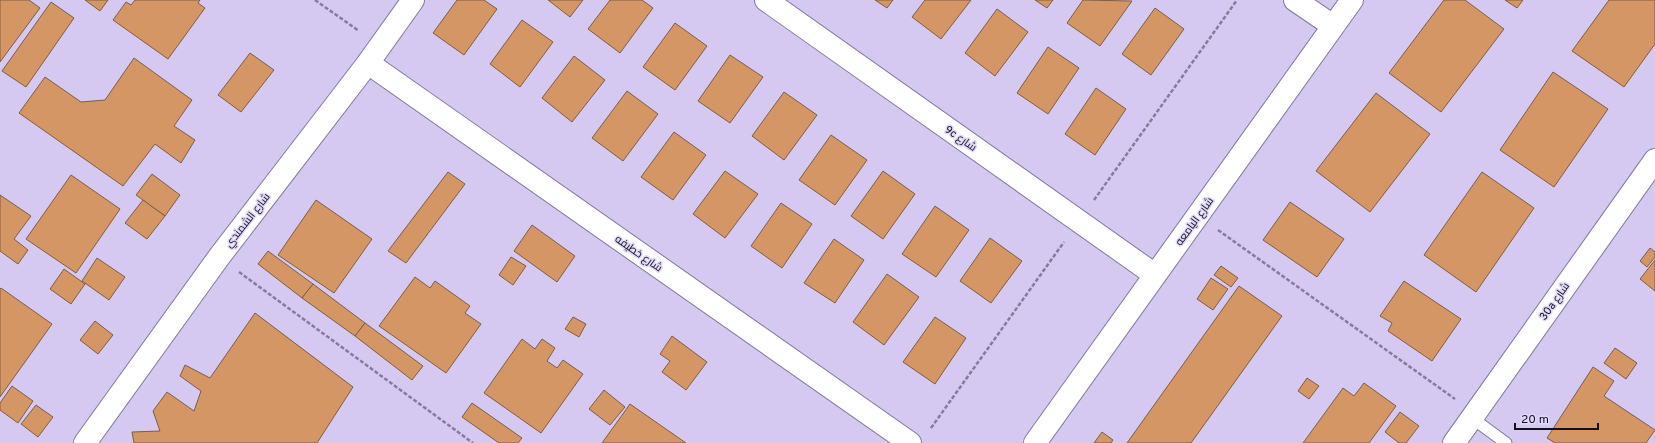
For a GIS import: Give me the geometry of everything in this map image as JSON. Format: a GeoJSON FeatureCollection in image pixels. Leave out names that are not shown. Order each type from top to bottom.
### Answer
{"type":"FeatureCollection","features":[{"type":"Feature","properties":{"kind":"street","name":"شارع الشمندي"},"geometry":{"type":"LineString","coordinates":[[85,443],[219,256],[368,63],[412,0]]}},
{"type":"Feature","properties":{"kind":"street","name":"9c شارع"},"geometry":{"type":"LineString","coordinates":[[766,0],[1155,276]]}},
{"type":"Feature","properties":{"kind":"street"},"geometry":{"type":"LineString","coordinates":[[1295,0],[1333,26]]}},
{"type":"Feature","properties":{"kind":"street","name":"شارع اليامعه"},"geometry":{"type":"LineString","coordinates":[[1035,443],[1352,0]]}},
{"type":"Feature","properties":{"kind":"street","name":"شارع خطيفه"},"geometry":{"type":"LineString","coordinates":[[368,63],[910,443]]}},
{"type":"Feature","properties":{"kind":"street","name":"30a شارع"},"geometry":{"type":"LineString","coordinates":[[1454,443],[1655,160]]}},
{"type":"Feature","properties":{"kind":"lane"},"geometry":{"type":"LineString","coordinates":[[1473,416],[1506,443]]}},
{"type":"Feature","properties":{"kind":"path"},"geometry":{"type":"LineString","coordinates":[[315,0],[380,45]]}},
{"type":"Feature","properties":{"kind":"path"},"geometry":{"type":"LineString","coordinates":[[1198,216],[1473,416]]}},
{"type":"Feature","properties":{"kind":"path"},"geometry":{"type":"LineString","coordinates":[[219,256],[473,443]]}},
{"type":"Feature","properties":{"kind":"building"},"geometry":{"type":"Polygon","coordinates":[[[0,0],[29,0],[40,8],[0,62],[0,0]]]}},
{"type":"Feature","properties":{"kind":"building"},"geometry":{"type":"Polygon","coordinates":[[[85,0],[108,0],[100,11],[85,0]]]}},
{"type":"Feature","properties":{"kind":"building"},"geometry":{"type":"Polygon","coordinates":[[[135,0],[200,0],[198,3],[205,8],[168,59],[113,20],[126,2],[131,5],[135,0]]]}},
{"type":"Feature","properties":{"kind":"building"},"geometry":{"type":"Polygon","coordinates":[[[457,0],[484,0],[497,9],[464,55],[433,33],[457,0]]]}},
{"type":"Feature","properties":{"kind":"building"},"geometry":{"type":"Polygon","coordinates":[[[548,0],[583,0],[570,17],[548,0]]]}},
{"type":"Feature","properties":{"kind":"building"},"geometry":{"type":"Polygon","coordinates":[[[610,0],[642,0],[653,8],[620,53],[588,29],[610,0]]]}},
{"type":"Feature","properties":{"kind":"building"},"geometry":{"type":"Polygon","coordinates":[[[875,0],[893,0],[887,8],[875,0]]]}},
{"type":"Feature","properties":{"kind":"building"},"geometry":{"type":"Polygon","coordinates":[[[925,0],[971,0],[941,39],[912,17],[925,0]]]}},
{"type":"Feature","properties":{"kind":"building"},"geometry":{"type":"Polygon","coordinates":[[[1035,0],[1053,0],[1047,8],[1035,0]]]}},
{"type":"Feature","properties":{"kind":"building"},"geometry":{"type":"Polygon","coordinates":[[[1083,0],[1132,1],[1100,46],[1067,23],[1083,0]]]}},
{"type":"Feature","properties":{"kind":"building"},"geometry":{"type":"Polygon","coordinates":[[[1444,0],[1465,0],[1504,29],[1441,112],[1389,73],[1444,0]]]}},
{"type":"Feature","properties":{"kind":"building"},"geometry":{"type":"Polygon","coordinates":[[[1505,0],[1523,0],[1517,8],[1505,0]]]}},
{"type":"Feature","properties":{"kind":"building"},"geometry":{"type":"Polygon","coordinates":[[[1609,0],[1655,0],[1655,44],[1624,87],[1572,51],[1609,0]]]}},
{"type":"Feature","properties":{"kind":"building"},"geometry":{"type":"Polygon","coordinates":[[[51,2],[74,18],[26,87],[2,71],[51,2]]]}},
{"type":"Feature","properties":{"kind":"building"},"geometry":{"type":"Polygon","coordinates":[[[1155,8],[1184,29],[1151,75],[1122,54],[1155,8]]]}},
{"type":"Feature","properties":{"kind":"building"},"geometry":{"type":"Polygon","coordinates":[[[997,9],[1028,32],[995,76],[965,53],[997,9]]]}},
{"type":"Feature","properties":{"kind":"building"},"geometry":{"type":"Polygon","coordinates":[[[522,20],[553,42],[520,87],[490,64],[522,20]]]}},
{"type":"Feature","properties":{"kind":"building"},"geometry":{"type":"Polygon","coordinates":[[[675,23],[707,46],[675,90],[643,67],[675,23]]]}},
{"type":"Feature","properties":{"kind":"building"},"geometry":{"type":"Polygon","coordinates":[[[1048,47],[1079,68],[1048,114],[1017,93],[1048,47]]]}},
{"type":"Feature","properties":{"kind":"building"},"geometry":{"type":"Polygon","coordinates":[[[250,53],[274,70],[241,112],[218,95],[250,53]]]}},
{"type":"Feature","properties":{"kind":"building"},"geometry":{"type":"Polygon","coordinates":[[[730,55],[763,77],[730,123],[698,101],[730,55]]]}},
{"type":"Feature","properties":{"kind":"building"},"geometry":{"type":"Polygon","coordinates":[[[574,56],[605,80],[572,122],[542,98],[574,56]]]}},
{"type":"Feature","properties":{"kind":"building"},"geometry":{"type":"Polygon","coordinates":[[[134,58],[192,100],[174,126],[195,140],[181,163],[155,144],[123,186],[19,113],[45,77],[81,102],[105,100],[134,58]]]}},
{"type":"Feature","properties":{"kind":"building"},"geometry":{"type":"Polygon","coordinates":[[[1553,72],[1608,109],[1554,187],[1500,150],[1553,72]]]}},
{"type":"Feature","properties":{"kind":"building"},"geometry":{"type":"Polygon","coordinates":[[[1096,88],[1126,109],[1095,155],[1065,134],[1096,88]]]}},
{"type":"Feature","properties":{"kind":"building"},"geometry":{"type":"Polygon","coordinates":[[[627,91],[658,114],[623,161],[592,138],[627,91]]]}},
{"type":"Feature","properties":{"kind":"building"},"geometry":{"type":"Polygon","coordinates":[[[784,92],[817,115],[784,160],[752,136],[784,92]]]}},
{"type":"Feature","properties":{"kind":"building"},"geometry":{"type":"Polygon","coordinates":[[[1376,93],[1430,134],[1370,212],[1316,171],[1376,93]]]}},
{"type":"Feature","properties":{"kind":"building"},"geometry":{"type":"Polygon","coordinates":[[[674,132],[706,155],[673,200],[641,177],[674,132]]]}},
{"type":"Feature","properties":{"kind":"building"},"geometry":{"type":"Polygon","coordinates":[[[831,135],[867,160],[835,205],[799,180],[831,135]]]}},
{"type":"Feature","properties":{"kind":"building"},"geometry":{"type":"Polygon","coordinates":[[[725,171],[758,194],[725,238],[693,214],[725,171]]]}},
{"type":"Feature","properties":{"kind":"building"},"geometry":{"type":"Polygon","coordinates":[[[883,171],[915,194],[883,239],[851,216],[883,171]]]}},
{"type":"Feature","properties":{"kind":"building"},"geometry":{"type":"Polygon","coordinates":[[[448,172],[465,184],[406,263],[388,251],[448,172]]]}},
{"type":"Feature","properties":{"kind":"building"},"geometry":{"type":"Polygon","coordinates":[[[1482,172],[1534,208],[1476,292],[1424,255],[1482,172]]]}},
{"type":"Feature","properties":{"kind":"building"},"geometry":{"type":"Polygon","coordinates":[[[152,174],[180,195],[165,216],[136,195],[152,174]]]}},
{"type":"Feature","properties":{"kind":"building"},"geometry":{"type":"Polygon","coordinates":[[[71,175],[120,209],[76,273],[26,239],[71,175]]]}},
{"type":"Feature","properties":{"kind":"building"},"geometry":{"type":"Polygon","coordinates":[[[0,195],[31,216],[14,239],[28,250],[18,264],[0,251],[0,195]]]}},
{"type":"Feature","properties":{"kind":"building"},"geometry":{"type":"Polygon","coordinates":[[[143,200],[165,216],[147,239],[125,223],[143,200]]]}},
{"type":"Feature","properties":{"kind":"building"},"geometry":{"type":"Polygon","coordinates":[[[316,200],[372,239],[334,293],[278,255],[316,200]]]}},
{"type":"Feature","properties":{"kind":"building"},"geometry":{"type":"Polygon","coordinates":[[[1290,202],[1344,239],[1317,277],[1263,240],[1290,202]]]}},
{"type":"Feature","properties":{"kind":"building"},"geometry":{"type":"Polygon","coordinates":[[[781,203],[812,224],[782,268],[751,246],[781,203]]]}},
{"type":"Feature","properties":{"kind":"building"},"geometry":{"type":"Polygon","coordinates":[[[935,206],[969,230],[936,277],[902,254],[935,206]]]}},
{"type":"Feature","properties":{"kind":"building"},"geometry":{"type":"Polygon","coordinates":[[[532,225],[575,256],[557,282],[514,251],[532,225]]]}},
{"type":"Feature","properties":{"kind":"building"},"geometry":{"type":"Polygon","coordinates":[[[990,238],[1022,261],[991,303],[960,281],[990,238]]]}},
{"type":"Feature","properties":{"kind":"building"},"geometry":{"type":"Polygon","coordinates":[[[834,239],[864,260],[835,303],[804,283],[834,239]]]}},
{"type":"Feature","properties":{"kind":"building"},"geometry":{"type":"Polygon","coordinates":[[[1650,248],[1655,252],[1655,257],[1647,267],[1640,261],[1650,248]]]}},
{"type":"Feature","properties":{"kind":"building"},"geometry":{"type":"Polygon","coordinates":[[[268,251],[313,284],[302,298],[258,264],[268,251]]]}},
{"type":"Feature","properties":{"kind":"building"},"geometry":{"type":"Polygon","coordinates":[[[511,257],[526,266],[513,285],[499,275],[511,257]]]}},
{"type":"Feature","properties":{"kind":"building"},"geometry":{"type":"Polygon","coordinates":[[[97,258],[125,277],[109,300],[82,281],[97,258]]]}},
{"type":"Feature","properties":{"kind":"building"},"geometry":{"type":"Polygon","coordinates":[[[1655,260],[1655,291],[1640,279],[1655,260]]]}},
{"type":"Feature","properties":{"kind":"building"},"geometry":{"type":"Polygon","coordinates":[[[1221,266],[1238,278],[1231,287],[1214,275],[1221,266]]]}},
{"type":"Feature","properties":{"kind":"building"},"geometry":{"type":"Polygon","coordinates":[[[64,269],[85,284],[71,304],[50,289],[64,269]]]}},
{"type":"Feature","properties":{"kind":"building"},"geometry":{"type":"Polygon","coordinates":[[[887,274],[919,297],[884,345],[853,322],[887,274]]]}},
{"type":"Feature","properties":{"kind":"building"},"geometry":{"type":"Polygon","coordinates":[[[415,277],[430,288],[435,281],[470,306],[465,313],[481,324],[446,373],[379,326],[415,277]]]}},
{"type":"Feature","properties":{"kind":"building"},"geometry":{"type":"Polygon","coordinates":[[[1211,278],[1228,289],[1213,310],[1197,299],[1211,278]]]}},
{"type":"Feature","properties":{"kind":"building"},"geometry":{"type":"Polygon","coordinates":[[[1404,281],[1461,319],[1432,361],[1388,331],[1392,323],[1380,316],[1404,281]]]}},
{"type":"Feature","properties":{"kind":"building"},"geometry":{"type":"Polygon","coordinates":[[[313,284],[365,323],[355,336],[302,298],[313,284]]]}},
{"type":"Feature","properties":{"kind":"building"},"geometry":{"type":"Polygon","coordinates":[[[1239,286],[1282,316],[1191,443],[1127,443],[1239,286]]]}},
{"type":"Feature","properties":{"kind":"building"},"geometry":{"type":"Polygon","coordinates":[[[1,288],[52,324],[0,397],[0,289],[1,288]]]}},
{"type":"Feature","properties":{"kind":"building"},"geometry":{"type":"Polygon","coordinates":[[[255,313],[353,387],[317,443],[134,443],[132,432],[160,431],[153,411],[167,392],[194,411],[201,391],[180,376],[185,365],[210,378],[255,313]]]}},
{"type":"Feature","properties":{"kind":"building"},"geometry":{"type":"Polygon","coordinates":[[[573,317],[586,324],[579,337],[565,329],[573,317]]]}},
{"type":"Feature","properties":{"kind":"building"},"geometry":{"type":"Polygon","coordinates":[[[935,317],[966,338],[935,384],[903,362],[935,317]]]}},
{"type":"Feature","properties":{"kind":"building"},"geometry":{"type":"Polygon","coordinates":[[[95,321],[113,335],[98,354],[80,340],[95,321]]]}},
{"type":"Feature","properties":{"kind":"building"},"geometry":{"type":"Polygon","coordinates":[[[365,323],[423,366],[412,380],[355,336],[365,323]]]}},
{"type":"Feature","properties":{"kind":"building"},"geometry":{"type":"Polygon","coordinates":[[[672,336],[707,362],[686,390],[662,372],[670,361],[660,354],[672,336]]]}},
{"type":"Feature","properties":{"kind":"building"},"geometry":{"type":"Polygon","coordinates":[[[522,339],[535,349],[542,339],[555,348],[547,361],[557,368],[563,360],[583,374],[541,433],[484,393],[522,339]]]}},
{"type":"Feature","properties":{"kind":"building"},"geometry":{"type":"Polygon","coordinates":[[[1615,348],[1637,363],[1626,379],[1604,363],[1615,348]]]}},
{"type":"Feature","properties":{"kind":"building"},"geometry":{"type":"Polygon","coordinates":[[[1593,367],[1614,381],[1604,396],[1655,430],[1646,443],[1555,443],[1547,438],[1593,367]]]}},
{"type":"Feature","properties":{"kind":"building"},"geometry":{"type":"Polygon","coordinates":[[[1307,378],[1319,386],[1309,399],[1298,391],[1307,378]]]}},
{"type":"Feature","properties":{"kind":"building"},"geometry":{"type":"Polygon","coordinates":[[[1364,383],[1396,406],[1369,443],[1303,443],[1343,388],[1354,396],[1364,383]]]}},
{"type":"Feature","properties":{"kind":"building"},"geometry":{"type":"Polygon","coordinates":[[[12,386],[33,401],[18,423],[0,410],[0,403],[12,386]]]}},
{"type":"Feature","properties":{"kind":"building"},"geometry":{"type":"Polygon","coordinates":[[[604,390],[625,407],[610,425],[589,409],[604,390]]]}},
{"type":"Feature","properties":{"kind":"building"},"geometry":{"type":"Polygon","coordinates":[[[472,403],[522,438],[518,443],[499,443],[462,417],[472,403]]]}},
{"type":"Feature","properties":{"kind":"building"},"geometry":{"type":"Polygon","coordinates":[[[630,404],[686,443],[602,443],[630,404]]]}},
{"type":"Feature","properties":{"kind":"building"},"geometry":{"type":"Polygon","coordinates":[[[36,405],[53,417],[38,437],[21,424],[36,405]]]}},
{"type":"Feature","properties":{"kind":"building"},"geometry":{"type":"Polygon","coordinates":[[[1400,412],[1419,426],[1406,443],[1399,443],[1385,432],[1400,412]]]}},
{"type":"Feature","properties":{"kind":"building"},"geometry":{"type":"Polygon","coordinates":[[[1102,432],[1113,440],[1111,443],[1094,443],[1102,432]]]}}]}
